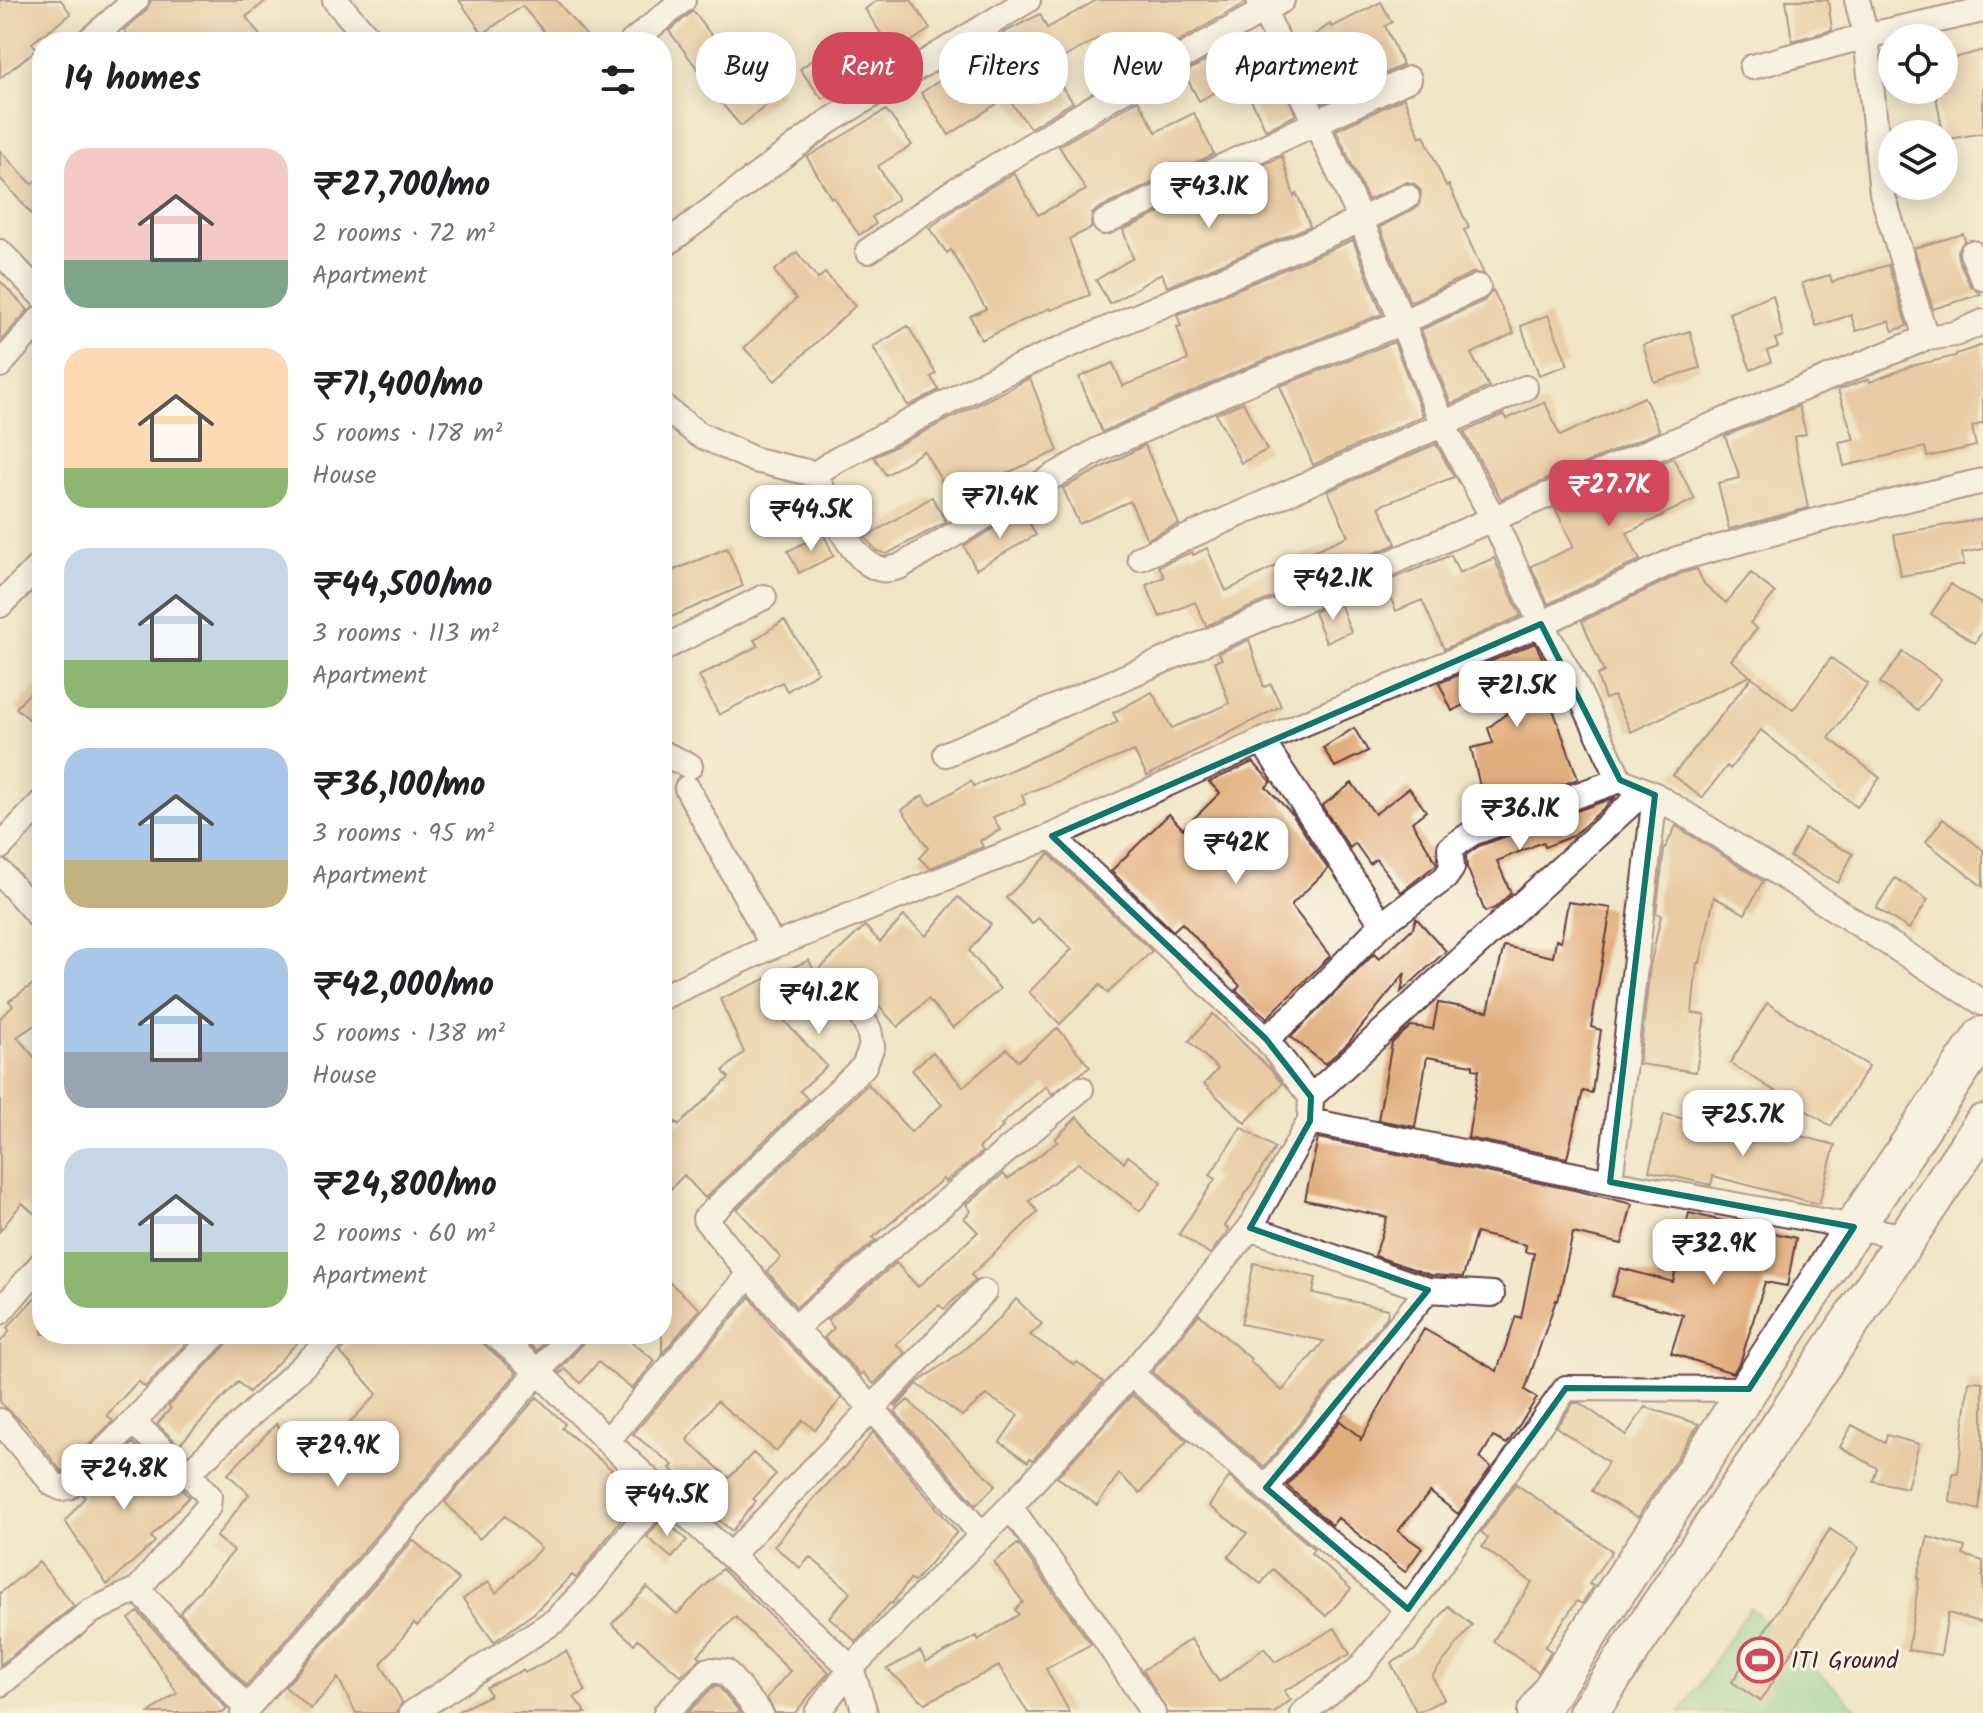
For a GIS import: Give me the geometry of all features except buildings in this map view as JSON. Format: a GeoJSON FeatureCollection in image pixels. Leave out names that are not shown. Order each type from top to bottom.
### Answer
{"type":"FeatureCollection","features":[{"type":"Feature","properties":{"kind":"main road"},"geometry":{"type":"LineString","coordinates":[[1537,1713],[1854,1227],[1983,1036]]}},
{"type":"Feature","properties":{"kind":"main road"},"geometry":{"type":"LineString","coordinates":[[1588,1713],[1908,1237],[1970,1166],[1983,1124]]}},
{"type":"Feature","properties":{"kind":"street"},"geometry":{"type":"LineString","coordinates":[[99,32],[136,0]]}},
{"type":"Feature","properties":{"kind":"street"},"geometry":{"type":"LineString","coordinates":[[335,0],[361,32]]}},
{"type":"Feature","properties":{"kind":"street"},"geometry":{"type":"LineString","coordinates":[[644,32],[683,0]]}},
{"type":"Feature","properties":{"kind":"street"},"geometry":{"type":"LineString","coordinates":[[672,239],[828,122],[1028,0]]}},
{"type":"Feature","properties":{"kind":"street"},"geometry":{"type":"LineString","coordinates":[[1857,0],[1866,36],[1882,193],[1926,338]]}},
{"type":"Feature","properties":{"kind":"street"},"geometry":{"type":"LineString","coordinates":[[868,251],[951,193],[1269,4],[1315,124],[1361,220],[1443,425],[1493,518],[1541,624],[1572,678],[1620,780],[1650,793],[1983,1003]]}},
{"type":"Feature","properties":{"kind":"street"},"geometry":{"type":"LineString","coordinates":[[1752,67],[1866,36],[1983,10]]}},
{"type":"Feature","properties":{"kind":"street"},"geometry":{"type":"LineString","coordinates":[[1105,222],[1409,79]]}},
{"type":"Feature","properties":{"kind":"street"},"geometry":{"type":"LineString","coordinates":[[672,414],[698,434],[755,460],[815,474],[1000,375],[1361,220],[1407,197]]}},
{"type":"Feature","properties":{"kind":"street"},"geometry":{"type":"LineString","coordinates":[[0,252],[32,286]]}},
{"type":"Feature","properties":{"kind":"street"},"geometry":{"type":"LineString","coordinates":[[1972,253],[1983,278]]}},
{"type":"Feature","properties":{"kind":"street"},"geometry":{"type":"LineString","coordinates":[[815,474],[861,560],[882,570],[899,567],[1098,450],[1252,381],[1403,322],[1478,287]]}},
{"type":"Feature","properties":{"kind":"street"},"geometry":{"type":"LineString","coordinates":[[946,754],[1669,443],[1926,338],[1955,334],[1983,322]]}},
{"type":"Feature","properties":{"kind":"street"},"geometry":{"type":"LineString","coordinates":[[0,365],[32,328]]}},
{"type":"Feature","properties":{"kind":"street"},"geometry":{"type":"LineString","coordinates":[[1140,558],[1525,388]]}},
{"type":"Feature","properties":{"kind":"street"},"geometry":{"type":"LineString","coordinates":[[672,992],[773,946],[1052,836],[1262,741],[1541,624],[1677,559],[1830,517],[1983,481]]}},
{"type":"Feature","properties":{"kind":"street"},"geometry":{"type":"LineString","coordinates":[[0,605],[32,573]]}},
{"type":"Feature","properties":{"kind":"street"},"geometry":{"type":"LineString","coordinates":[[672,644],[764,597]]}},
{"type":"Feature","properties":{"kind":"street"},"geometry":{"type":"LineString","coordinates":[[1262,741],[1382,924]]}},
{"type":"Feature","properties":{"kind":"street"},"geometry":{"type":"LineString","coordinates":[[672,762],[688,777],[773,946]]}},
{"type":"Feature","properties":{"kind":"street"},"geometry":{"type":"LineString","coordinates":[[1266,1039],[1298,1011],[1382,924],[1445,878],[1452,868],[1450,848],[1472,833],[1620,780]]}},
{"type":"Feature","properties":{"kind":"street"},"geometry":{"type":"LineString","coordinates":[[817,1713],[851,1668],[1010,1507],[1131,1374],[1250,1228],[1311,1109],[1650,793]]}},
{"type":"Feature","properties":{"kind":"street"},"geometry":{"type":"LineString","coordinates":[[1610,1182],[1650,793]]}},
{"type":"Feature","properties":{"kind":"street"},"geometry":{"type":"LineString","coordinates":[[0,847],[32,813]]}},
{"type":"Feature","properties":{"kind":"street"},"geometry":{"type":"LineString","coordinates":[[1052,836],[1266,1039],[1311,1109],[1610,1182],[1908,1237]]}},
{"type":"Feature","properties":{"kind":"street"},"geometry":{"type":"LineString","coordinates":[[0,872],[32,909]]}},
{"type":"Feature","properties":{"kind":"street"},"geometry":{"type":"LineString","coordinates":[[845,987],[869,1030],[872,1046],[864,1066],[705,1219],[794,1328],[871,1407],[982,1535]]}},
{"type":"Feature","properties":{"kind":"street"},"geometry":{"type":"LineString","coordinates":[[794,1328],[1081,1089]]}},
{"type":"Feature","properties":{"kind":"street"},"geometry":{"type":"LineString","coordinates":[[1250,1228],[1428,1290],[1492,1294]]}},
{"type":"Feature","properties":{"kind":"street"},"geometry":{"type":"LineString","coordinates":[[0,1312],[32,1275]]}},
{"type":"Feature","properties":{"kind":"street"},"geometry":{"type":"LineString","coordinates":[[607,1441],[749,1275]]}},
{"type":"Feature","properties":{"kind":"street"},"geometry":{"type":"LineString","coordinates":[[1266,1488],[1428,1290]]}},
{"type":"Feature","properties":{"kind":"street"},"geometry":{"type":"LineString","coordinates":[[731,1555],[984,1292]]}},
{"type":"Feature","properties":{"kind":"street"},"geometry":{"type":"LineString","coordinates":[[0,1421],[53,1484],[68,1487],[207,1344]]}},
{"type":"Feature","properties":{"kind":"street"},"geometry":{"type":"LineString","coordinates":[[188,1473],[326,1344]]}},
{"type":"Feature","properties":{"kind":"street"},"geometry":{"type":"LineString","coordinates":[[506,1344],[851,1668],[865,1713]]}},
{"type":"Feature","properties":{"kind":"street"},"geometry":{"type":"LineString","coordinates":[[138,1589],[245,1711],[563,1344]]}},
{"type":"Feature","properties":{"kind":"street"},"geometry":{"type":"LineString","coordinates":[[1131,1374],[1408,1609]]}},
{"type":"Feature","properties":{"kind":"street"},"geometry":{"type":"LineString","coordinates":[[1303,1713],[1359,1669],[1408,1609],[1566,1388],[1749,1389]]}},
{"type":"Feature","properties":{"kind":"street"},"geometry":{"type":"LineString","coordinates":[[0,1684],[90,1612],[138,1589],[208,1507],[209,1496],[133,1422]]}},
{"type":"Feature","properties":{"kind":"street"},"geometry":{"type":"LineString","coordinates":[[412,1713],[556,1620],[587,1588],[663,1493]]}},
{"type":"Feature","properties":{"kind":"street"},"geometry":{"type":"LineString","coordinates":[[1010,1507],[1094,1622],[1153,1713]]}},
{"type":"Feature","properties":{"kind":"street"},"geometry":{"type":"LineString","coordinates":[[666,1713],[709,1670],[726,1672],[760,1713]]}},
{"type":"Feature","properties":{"kind":"highlighted area"},"geometry":{"type":"Polygon","coordinates":[[[1541,624],[1620,780],[1655,795],[1610,1182],[1854,1227],[1749,1389],[1566,1388],[1408,1609],[1266,1488],[1428,1290],[1250,1228],[1310,1121],[1311,1097],[1266,1039],[1052,836],[1541,624]]]}},
{"type":"Feature","properties":{"kind":"green space","name":"ITI Ground"},"geometry":{"type":"Polygon","coordinates":[[[1750,1607],[1861,1713],[1680,1713],[1750,1607]]]}},
{"type":"Feature","properties":{"kind":"place","name":"ITI Ground"},"geometry":{"type":"Point","coordinates":[1760,1660]}}]}
